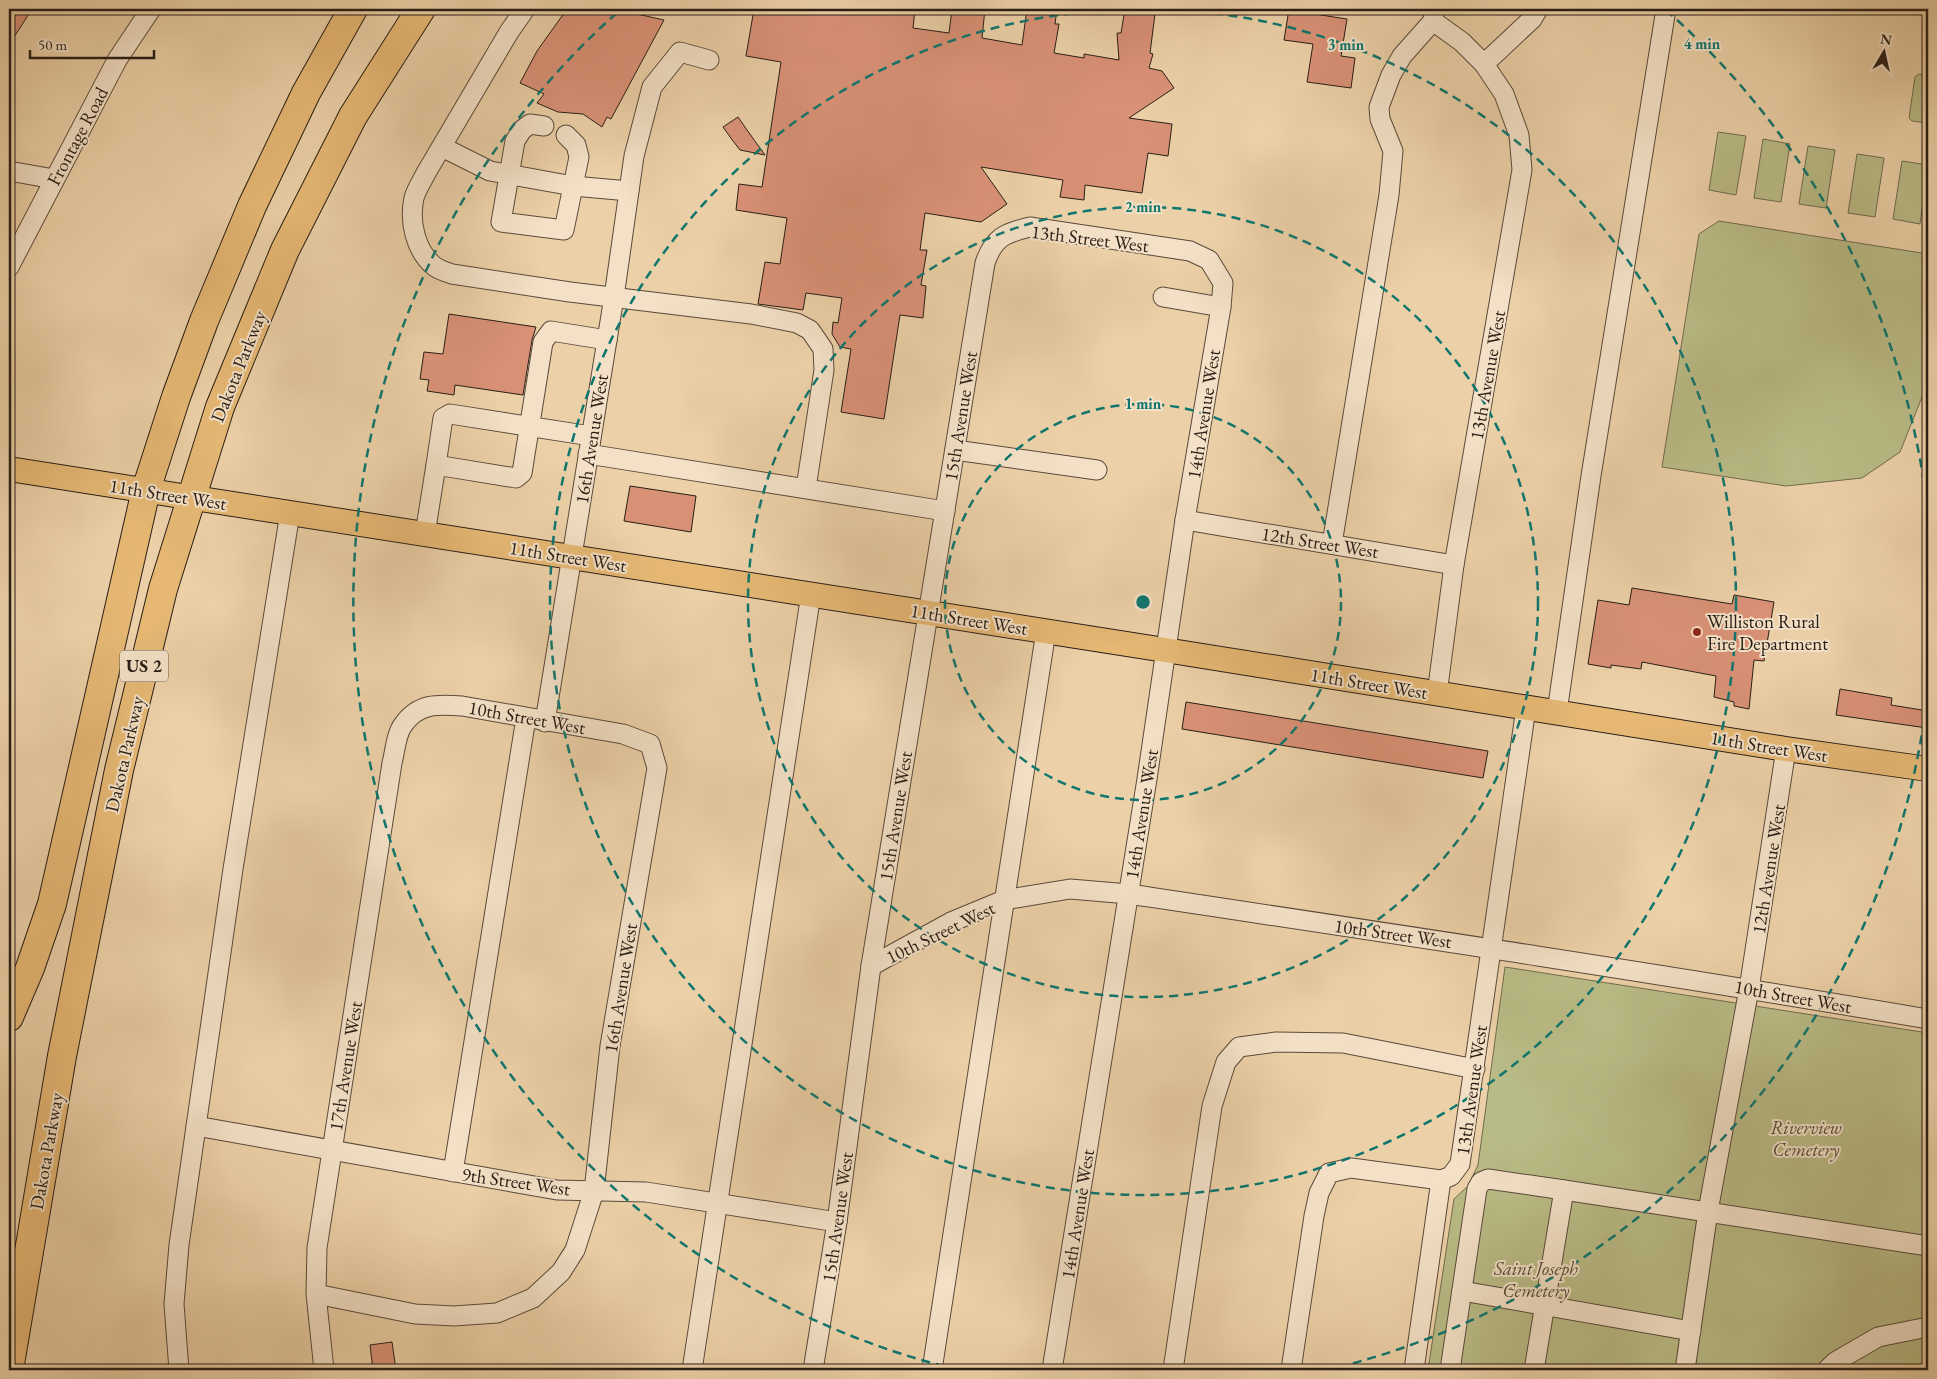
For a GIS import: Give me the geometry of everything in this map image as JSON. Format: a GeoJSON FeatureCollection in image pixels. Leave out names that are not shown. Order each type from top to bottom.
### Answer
{"type":"FeatureCollection","features":[{"type":"Feature","properties":{"kind":"highway","name":"Dakota Parkway"},"geometry":{"type":"LineString","coordinates":[[9,1017],[30,968],[52,904],[146,490],[176,397],[201,330],[252,206],[306,93],[353,9]]}},
{"type":"Feature","properties":{"kind":"highway","name":"Dakota Parkway"},"geometry":{"type":"LineString","coordinates":[[9,1370],[62,1056],[119,770],[163,589],[220,407],[286,250],[354,116],[421,9]]}},
{"type":"Feature","properties":{"kind":"main road","name":"11th Street West"},"geometry":{"type":"LineString","coordinates":[[9,469],[928,612],[1786,749],[1928,769]]}},
{"type":"Feature","properties":{"kind":"street","name":"Frontage Road"},"geometry":{"type":"LineString","coordinates":[[9,267],[117,60],[151,9]]}},
{"type":"Feature","properties":{"kind":"street"},"geometry":{"type":"LineString","coordinates":[[525,9],[509,32],[415,197],[412,216],[414,236],[423,252],[434,266],[452,274],[570,292],[751,314],[797,323],[810,330],[823,350],[824,370],[806,488]]}},
{"type":"Feature","properties":{"kind":"street"},"geometry":{"type":"LineString","coordinates":[[1484,64],[1532,19],[1538,9]]}},
{"type":"Feature","properties":{"kind":"street"},"geometry":{"type":"LineString","coordinates":[[1557,712],[1591,476],[1666,9]]}},
{"type":"Feature","properties":{"kind":"street"},"geometry":{"type":"LineString","coordinates":[[1332,544],[1389,195],[1394,151],[1380,119],[1379,107],[1391,75],[1402,56],[1434,15]]}},
{"type":"Feature","properties":{"kind":"street","name":"13th Avenue West"},"geometry":{"type":"LineString","coordinates":[[1434,15],[1484,64],[1504,94],[1519,135],[1522,170],[1454,565],[1437,694]]}},
{"type":"Feature","properties":{"kind":"street","name":"16th Avenue West"},"geometry":{"type":"LineString","coordinates":[[545,722],[614,297],[634,156],[652,87],[680,52],[708,60]]}},
{"type":"Feature","properties":{"kind":"street"},"geometry":{"type":"LineString","coordinates":[[544,126],[530,124],[522,130],[514,141],[501,222],[564,230],[579,157],[576,145],[566,135]]}},
{"type":"Feature","properties":{"kind":"street"},"geometry":{"type":"LineString","coordinates":[[442,147],[490,171],[573,186],[629,191]]}},
{"type":"Feature","properties":{"kind":"street"},"geometry":{"type":"LineString","coordinates":[[9,171],[54,179]]}},
{"type":"Feature","properties":{"kind":"street","name":"13th Street West"},"geometry":{"type":"LineString","coordinates":[[984,263],[990,248],[1008,232],[1030,227],[1190,251],[1209,260]]}},
{"type":"Feature","properties":{"kind":"street","name":"14th Avenue West"},"geometry":{"type":"LineString","coordinates":[[1052,1370],[1147,779],[1185,520],[1220,307],[1223,283],[1209,260]]}},
{"type":"Feature","properties":{"kind":"street","name":"15th Avenue West"},"geometry":{"type":"LineString","coordinates":[[813,1370],[837,1222],[871,966],[984,263]]}},
{"type":"Feature","properties":{"kind":"street"},"geometry":{"type":"LineString","coordinates":[[1163,297],[1220,307]]}},
{"type":"Feature","properties":{"kind":"street"},"geometry":{"type":"LineString","coordinates":[[436,465],[516,478],[522,473],[543,342],[551,331],[607,340]]}},
{"type":"Feature","properties":{"kind":"street"},"geometry":{"type":"LineString","coordinates":[[425,534],[443,418],[450,414],[529,427],[590,445],[806,488],[945,511]]}},
{"type":"Feature","properties":{"kind":"street"},"geometry":{"type":"LineString","coordinates":[[955,450],[1097,470]]}},
{"type":"Feature","properties":{"kind":"street"},"geometry":{"type":"LineString","coordinates":[[179,1370],[174,1304],[179,1244],[233,869],[290,513]]}},
{"type":"Feature","properties":{"kind":"street","name":"12th Street West"},"geometry":{"type":"LineString","coordinates":[[1185,520],[1454,565]]}},
{"type":"Feature","properties":{"kind":"street"},"geometry":{"type":"LineString","coordinates":[[692,1370],[811,594]]}},
{"type":"Feature","properties":{"kind":"street"},"geometry":{"type":"LineString","coordinates":[[932,1370],[1046,631]]}},
{"type":"Feature","properties":{"kind":"street","name":"10th Street West"},"geometry":{"type":"LineString","coordinates":[[392,763],[402,726],[416,711],[436,704],[462,706],[545,722],[624,734],[650,744],[657,768],[654,787]]}},
{"type":"Feature","properties":{"kind":"street","name":"13th Avenue West"},"geometry":{"type":"LineString","coordinates":[[1441,1180],[1450,1176],[1460,1164],[1526,708]]}},
{"type":"Feature","properties":{"kind":"street"},"geometry":{"type":"LineString","coordinates":[[453,1172],[526,718]]}},
{"type":"Feature","properties":{"kind":"street","name":"12th Avenue West"},"geometry":{"type":"LineString","coordinates":[[1685,1370],[1708,1211],[1749,989],[1786,749]]}},
{"type":"Feature","properties":{"kind":"street","name":"17th Avenue West"},"geometry":{"type":"LineString","coordinates":[[324,1370],[316,1294],[317,1248],[392,763]]}},
{"type":"Feature","properties":{"kind":"street","name":"16th Avenue West"},"geometry":{"type":"LineString","coordinates":[[316,1294],[415,1314],[454,1316],[497,1313],[533,1298],[562,1272],[575,1250],[594,1190],[610,1046],[654,787]]}},
{"type":"Feature","properties":{"kind":"street","name":"10th Street West"},"geometry":{"type":"LineString","coordinates":[[871,966],[951,922],[1004,900],[1070,889],[1128,894],[1491,948],[1928,1020]]}},
{"type":"Feature","properties":{"kind":"street"},"geometry":{"type":"LineString","coordinates":[[1173,1370],[1212,1106],[1226,1062],[1239,1047],[1276,1042],[1344,1043],[1475,1069]]}},
{"type":"Feature","properties":{"kind":"street","name":"9th Street West"},"geometry":{"type":"LineString","coordinates":[[196,1126],[557,1190],[646,1192],[837,1222]]}},
{"type":"Feature","properties":{"kind":"street"},"geometry":{"type":"LineString","coordinates":[[1291,1370],[1319,1192],[1329,1173],[1351,1168],[1441,1180],[1414,1370]]}},
{"type":"Feature","properties":{"kind":"street"},"geometry":{"type":"LineString","coordinates":[[1450,1370],[1477,1190],[1481,1182],[1488,1179],[1928,1246]]}},
{"type":"Feature","properties":{"kind":"street"},"geometry":{"type":"LineString","coordinates":[[1534,1370],[1564,1190]]}},
{"type":"Feature","properties":{"kind":"street"},"geometry":{"type":"LineString","coordinates":[[1462,1291],[1544,1304],[1691,1332]]}},
{"type":"Feature","properties":{"kind":"street"},"geometry":{"type":"LineString","coordinates":[[1827,1370],[1835,1362],[1878,1337],[1928,1327]]}},
{"type":"Feature","properties":{"kind":"green space"},"geometry":{"type":"Polygon","coordinates":[[[1919,74],[1928,76],[1928,123],[1912,121],[1909,118],[1915,77],[1919,74]]]}},
{"type":"Feature","properties":{"kind":"green space"},"geometry":{"type":"Polygon","coordinates":[[[1718,132],[1746,136],[1736,195],[1709,190],[1718,132]]]}},
{"type":"Feature","properties":{"kind":"green space"},"geometry":{"type":"Polygon","coordinates":[[[1763,139],[1790,144],[1781,202],[1754,198],[1763,139]]]}},
{"type":"Feature","properties":{"kind":"green space"},"geometry":{"type":"Polygon","coordinates":[[[1808,146],[1835,150],[1826,208],[1799,204],[1808,146]]]}},
{"type":"Feature","properties":{"kind":"green space"},"geometry":{"type":"Polygon","coordinates":[[[1857,154],[1884,158],[1875,217],[1848,213],[1857,154]]]}},
{"type":"Feature","properties":{"kind":"green space"},"geometry":{"type":"Polygon","coordinates":[[[1902,161],[1928,165],[1920,224],[1893,219],[1902,161]]]}},
{"type":"Feature","properties":{"kind":"green space"},"geometry":{"type":"Polygon","coordinates":[[[1719,221],[1928,254],[1928,382],[1900,452],[1862,478],[1786,486],[1662,467],[1699,234],[1719,221]]]}},
{"type":"Feature","properties":{"kind":"green space","name":"Riverview Cemetery"},"geometry":{"type":"Polygon","coordinates":[[[1505,967],[1928,1033],[1928,1370],[1428,1370],[1454,1199],[1468,1186],[1478,1165],[1505,967]]]}},
{"type":"Feature","properties":{"kind":"building"},"geometry":{"type":"Polygon","coordinates":[[[9,9],[32,9],[9,45],[9,9]]]}},
{"type":"Feature","properties":{"kind":"building"},"geometry":{"type":"Polygon","coordinates":[[[567,9],[640,9],[637,14],[664,20],[611,119],[607,117],[602,127],[583,114],[558,112],[537,103],[544,94],[520,83],[537,51],[567,9]]]}},
{"type":"Feature","properties":{"kind":"building"},"geometry":{"type":"Polygon","coordinates":[[[754,9],[915,9],[913,28],[949,33],[952,9],[985,9],[982,38],[1022,45],[1027,9],[1057,9],[1055,24],[1059,24],[1054,53],[1084,58],[1084,54],[1119,60],[1117,33],[1121,33],[1125,9],[1155,14],[1150,53],[1153,54],[1149,68],[1162,71],[1174,88],[1129,118],[1172,124],[1168,156],[1148,153],[1142,193],[1085,185],[1084,200],[1060,197],[1063,180],[981,167],[1007,204],[981,222],[925,213],[920,250],[927,250],[921,285],[926,286],[923,318],[900,315],[884,419],[841,412],[851,349],[840,347],[832,334],[833,322],[838,323],[842,298],[806,293],[803,310],[758,304],[765,262],[780,264],[787,218],[736,210],[739,184],[762,187],[781,62],[746,56],[754,9]]]}},
{"type":"Feature","properties":{"kind":"building"},"geometry":{"type":"Polygon","coordinates":[[[1289,9],[1309,9],[1308,13],[1347,19],[1341,56],[1355,58],[1351,88],[1307,82],[1313,44],[1284,40],[1289,9]]]}},
{"type":"Feature","properties":{"kind":"building"},"geometry":{"type":"Polygon","coordinates":[[[738,117],[765,155],[740,150],[723,127],[738,117]]]}},
{"type":"Feature","properties":{"kind":"building"},"geometry":{"type":"Polygon","coordinates":[[[449,314],[536,327],[523,395],[455,385],[454,395],[427,391],[429,380],[420,379],[424,352],[443,354],[449,314]]]}},
{"type":"Feature","properties":{"kind":"building"},"geometry":{"type":"Polygon","coordinates":[[[630,486],[696,496],[691,532],[624,521],[630,486]]]}},
{"type":"Feature","properties":{"kind":"building","name":"Williston Rural Fire Department"},"geometry":{"type":"Polygon","coordinates":[[[1632,588],[1732,604],[1734,595],[1774,602],[1764,661],[1754,660],[1749,709],[1734,706],[1734,702],[1714,697],[1716,676],[1642,662],[1641,669],[1611,665],[1611,668],[1588,664],[1598,600],[1629,605],[1632,588]]]}},
{"type":"Feature","properties":{"kind":"building"},"geometry":{"type":"Polygon","coordinates":[[[1840,689],[1892,698],[1891,705],[1928,711],[1927,728],[1836,715],[1840,689]]]}},
{"type":"Feature","properties":{"kind":"building"},"geometry":{"type":"Polygon","coordinates":[[[1186,702],[1488,751],[1483,778],[1182,729],[1186,702]]]}},
{"type":"Feature","properties":{"kind":"building"},"geometry":{"type":"Polygon","coordinates":[[[392,1342],[396,1370],[373,1370],[370,1345],[392,1342]]]}},
{"type":"Feature","properties":{"kind":"place","name":"Williston Rural Fire Department"},"geometry":{"type":"Point","coordinates":[1697,632]}},
{"type":"Feature","properties":{"kind":"park label","name":"Saint Joseph Cemetery"},"geometry":{"type":"Point","coordinates":[1536,1279]}}]}
